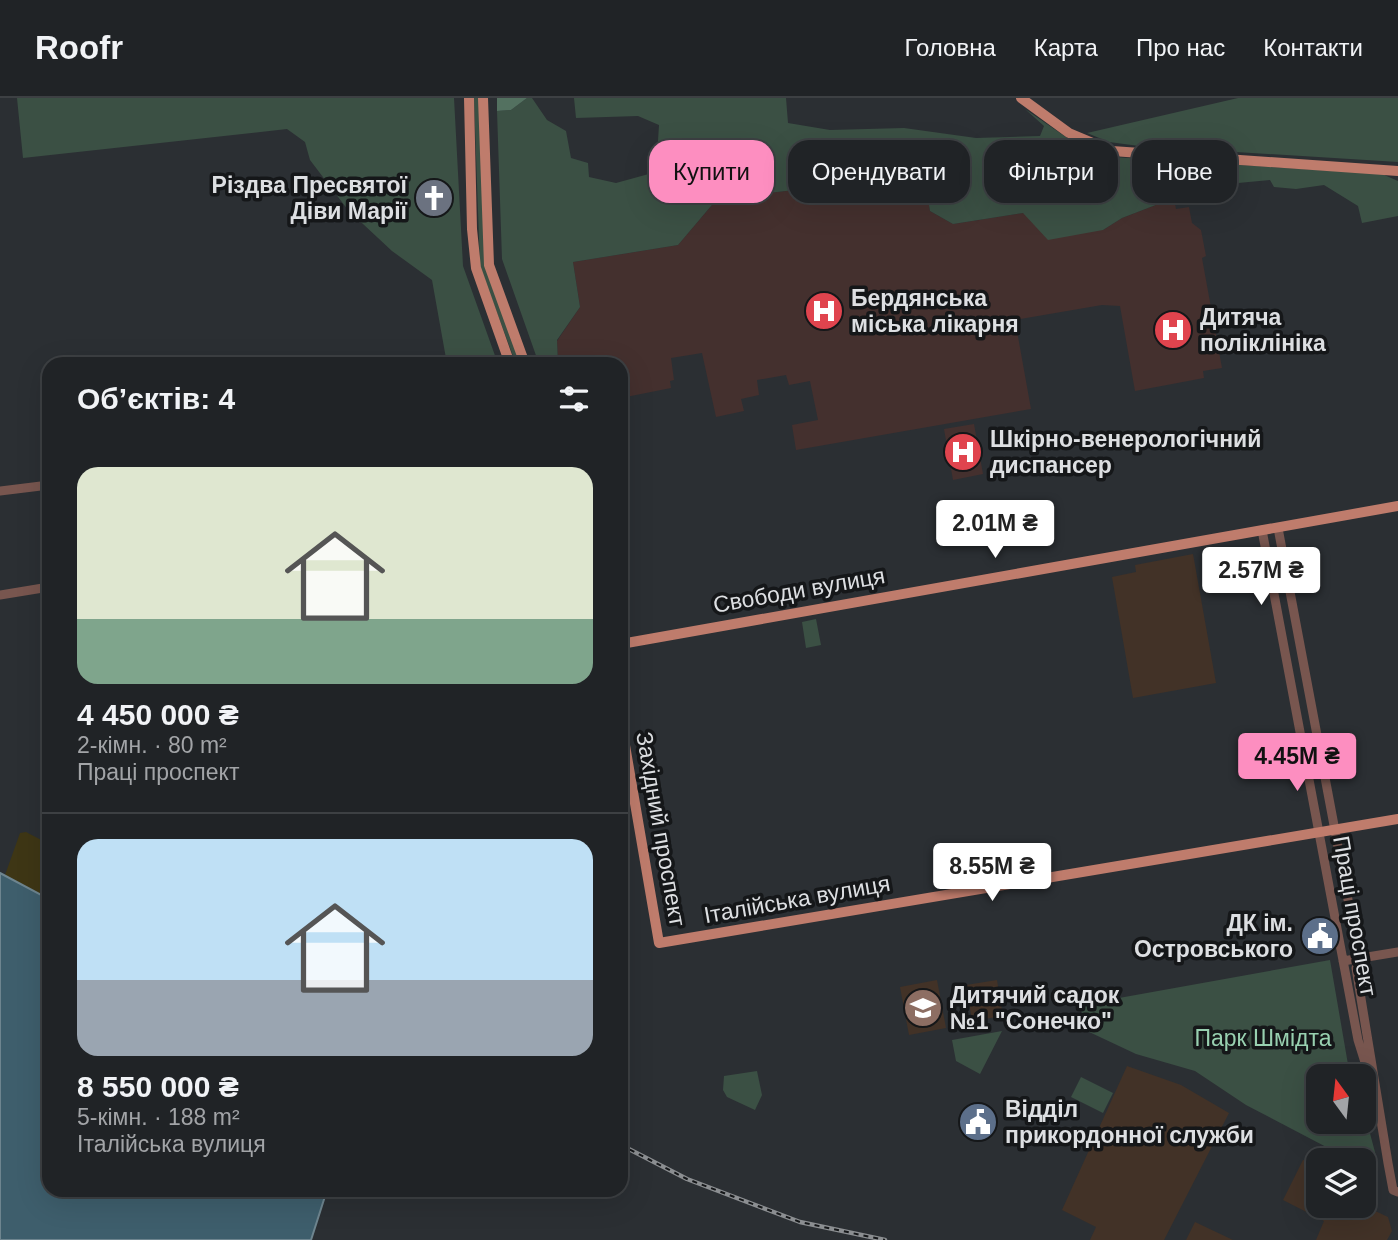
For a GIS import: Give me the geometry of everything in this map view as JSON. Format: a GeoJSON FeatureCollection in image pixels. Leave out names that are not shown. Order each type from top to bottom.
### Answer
{"type":"FeatureCollection","features":[{"type":"Feature","properties":{"kind":"main road"},"geometry":{"type":"LineString","coordinates":[[469,98],[472,229],[476,268],[508,357]]}},
{"type":"Feature","properties":{"kind":"main road"},"geometry":{"type":"LineString","coordinates":[[483,98],[489,265],[522,357]]}},
{"type":"Feature","properties":{"kind":"main road"},"geometry":{"type":"LineString","coordinates":[[1021,98],[1069,133],[1112,151],[1398,171]]}},
{"type":"Feature","properties":{"kind":"main road","name":"Свободи вулиця"},"geometry":{"type":"LineString","coordinates":[[628,642],[1398,506]]}},
{"type":"Feature","properties":{"kind":"main road","name":"Західний проспект"},"geometry":{"type":"LineString","coordinates":[[628,763],[659,943]]}},
{"type":"Feature","properties":{"kind":"main road","name":"Італійська вулиця"},"geometry":{"type":"LineString","coordinates":[[659,943],[1398,818]]}},
{"type":"Feature","properties":{"kind":"street"},"geometry":{"type":"LineString","coordinates":[[0,491],[42,486]]}},
{"type":"Feature","properties":{"kind":"street","name":"Праці проспект"},"geometry":{"type":"LineString","coordinates":[[1278,528],[1337,829],[1359,958],[1356,968],[1377,1100],[1396,1191]]}},
{"type":"Feature","properties":{"kind":"street","name":"Праці проспект"},"geometry":{"type":"LineString","coordinates":[[1262,530],[1358,1040],[1377,1100]]}},
{"type":"Feature","properties":{"kind":"street"},"geometry":{"type":"LineString","coordinates":[[0,595],[42,588]]}},
{"type":"Feature","properties":{"kind":"street"},"geometry":{"type":"LineString","coordinates":[[1343,961],[1398,952]]}},
{"type":"Feature","properties":{"kind":"shaded area","name":"Бердянська міська лікарня"},"geometry":{"type":"Polygon","coordinates":[[[788,191],[788,203],[929,203],[930,211],[953,224],[1023,213],[1103,230],[1122,218],[1161,203],[1175,203],[1176,209],[1189,207],[1192,223],[1201,230],[1206,256],[1202,258],[1222,368],[1203,371],[1204,378],[1135,391],[1120,306],[1102,305],[1015,320],[1031,409],[796,450],[792,425],[818,420],[810,381],[789,385],[786,375],[757,380],[759,395],[741,399],[744,411],[716,417],[702,353],[671,358],[674,380],[670,381],[671,388],[628,397],[628,357],[558,357],[557,341],[580,307],[573,262],[678,245],[714,203],[774,203],[774,192],[788,191]]]}},
{"type":"Feature","properties":{"kind":"shaded area","name":"Шкірно-венерологічний диспансер"},"geometry":{"type":"Polygon","coordinates":[[[974,424],[983,474],[953,480],[944,429],[974,424]]]}},
{"type":"Feature","properties":{"kind":"shaded area"},"geometry":{"type":"Polygon","coordinates":[[[1193,554],[1216,683],[1133,698],[1112,577],[1136,572],[1135,565],[1193,554]]]}},
{"type":"Feature","properties":{"kind":"shaded area","name":"Дитячий садок №1 \"Сонечко\""},"geometry":{"type":"Polygon","coordinates":[[[937,980],[946,1028],[909,1035],[900,987],[937,980]]]}},
{"type":"Feature","properties":{"kind":"shaded area"},"geometry":{"type":"Polygon","coordinates":[[[997,980],[1003,1016],[972,1021],[966,985],[997,980]]]}},
{"type":"Feature","properties":{"kind":"shaded area"},"geometry":{"type":"Polygon","coordinates":[[[1127,1066],[1181,1085],[1229,1113],[1164,1240],[1090,1240],[1096,1227],[1062,1210],[1127,1066]]]}},
{"type":"Feature","properties":{"kind":"shaded area"},"geometry":{"type":"Polygon","coordinates":[[[1303,1160],[1306,1161],[1306,1212],[1283,1200],[1303,1160]]]}},
{"type":"Feature","properties":{"kind":"shaded area"},"geometry":{"type":"Polygon","coordinates":[[[1376,1211],[1388,1217],[1392,1231],[1387,1240],[1316,1240],[1324,1221],[1318,1218],[1376,1218],[1376,1211]]]}},
{"type":"Feature","properties":{"kind":"shaded area"},"geometry":{"type":"Polygon","coordinates":[[[1195,1222],[1233,1240],[1186,1240],[1195,1222]]]}},
{"type":"Feature","properties":{"kind":"green space"},"geometry":{"type":"Polygon","coordinates":[[[17,98],[454,98],[463,266],[496,357],[446,357],[432,280],[392,251],[348,210],[310,160],[305,142],[287,129],[23,158],[17,98]]]}},
{"type":"Feature","properties":{"kind":"green space"},"geometry":{"type":"Polygon","coordinates":[[[474,98],[479,98],[485,267],[518,357],[513,357],[480,267],[474,98]]]}},
{"type":"Feature","properties":{"kind":"green space"},"geometry":{"type":"Polygon","coordinates":[[[497,98],[527,98],[511,110],[497,111],[497,98]]]}},
{"type":"Feature","properties":{"kind":"green space"},"geometry":{"type":"Polygon","coordinates":[[[527,98],[532,98],[547,120],[566,131],[571,158],[588,163],[589,177],[616,183],[649,174],[649,203],[714,203],[678,245],[573,262],[580,307],[557,340],[558,357],[537,357],[502,259],[497,111],[511,110],[527,98]]]}},
{"type":"Feature","properties":{"kind":"green space"},"geometry":{"type":"Polygon","coordinates":[[[574,98],[786,98],[788,123],[830,130],[904,128],[976,138],[1040,136],[1044,126],[1025,109],[1070,140],[984,140],[984,203],[1118,203],[1118,157],[1132,158],[1132,203],[1161,203],[1122,218],[1103,230],[1048,240],[1023,213],[953,224],[930,211],[929,203],[970,203],[970,140],[788,140],[788,191],[774,192],[774,140],[658,140],[659,125],[638,116],[576,118],[574,98]]]}},
{"type":"Feature","properties":{"kind":"green space"},"geometry":{"type":"Polygon","coordinates":[[[1238,98],[1398,98],[1398,162],[1237,152],[1237,140],[1132,140],[1132,145],[1118,143],[1118,140],[1104,140],[1087,133],[1238,98]]]}},
{"type":"Feature","properties":{"kind":"green space"},"geometry":{"type":"Polygon","coordinates":[[[1237,165],[1382,174],[1398,181],[1398,216],[1362,223],[1358,206],[1324,185],[1296,189],[1274,187],[1270,180],[1237,183],[1237,165]]]}},
{"type":"Feature","properties":{"kind":"green space"},"geometry":{"type":"Polygon","coordinates":[[[816,619],[821,645],[806,648],[802,622],[816,619]]]}},
{"type":"Feature","properties":{"kind":"green space","name":"Парк Шмідта"},"geometry":{"type":"Polygon","coordinates":[[[1330,960],[1348,1064],[1306,1064],[1306,1134],[1370,1134],[1374,1148],[1328,1148],[1246,1105],[1195,1071],[1136,1054],[1085,1030],[1080,1005],[1330,960]]]}},
{"type":"Feature","properties":{"kind":"green space"},"geometry":{"type":"Polygon","coordinates":[[[1002,1031],[980,1074],[956,1061],[952,1040],[1002,1031]]]}},
{"type":"Feature","properties":{"kind":"green space"},"geometry":{"type":"Polygon","coordinates":[[[757,1071],[762,1095],[755,1110],[727,1097],[723,1090],[724,1076],[757,1071]]]}},
{"type":"Feature","properties":{"kind":"green space"},"geometry":{"type":"Polygon","coordinates":[[[1081,1077],[1113,1093],[1103,1113],[1071,1097],[1081,1077]]]}},
{"type":"Feature","properties":{"kind":"sand"},"geometry":{"type":"Polygon","coordinates":[[[26,832],[42,840],[42,895],[5,875],[20,833],[26,832]]]}},
{"type":"Feature","properties":{"kind":"water"},"geometry":{"type":"Polygon","coordinates":[[[0,873],[42,895],[42,1197],[325,1197],[311,1240],[0,1240],[0,873]]]}},
{"type":"Feature","properties":{"kind":"railway"},"geometry":{"type":"LineString","coordinates":[[628,1149],[687,1179],[800,1222],[885,1240]]}},
{"type":"Feature","properties":{"kind":"place","name":"Різдва Пресвятої Діви Марії"},"geometry":{"type":"Point","coordinates":[434,198]}},
{"type":"Feature","properties":{"kind":"place","name":"Бердянська міська лікарня"},"geometry":{"type":"Point","coordinates":[824,311]}},
{"type":"Feature","properties":{"kind":"place","name":"Дитяча поліклініка"},"geometry":{"type":"Point","coordinates":[1173,330]}},
{"type":"Feature","properties":{"kind":"place","name":"Шкірно-венерологічний диспансер"},"geometry":{"type":"Point","coordinates":[963,452]}},
{"type":"Feature","properties":{"kind":"place","name":"ДК ім. Островського"},"geometry":{"type":"Point","coordinates":[1320,936]}},
{"type":"Feature","properties":{"kind":"place","name":"Дитячий садок №1 \"Сонечко\""},"geometry":{"type":"Point","coordinates":[923,1008]}},
{"type":"Feature","properties":{"kind":"place","name":"Відділ прикордонної служби"},"geometry":{"type":"Point","coordinates":[978,1122]}}]}
